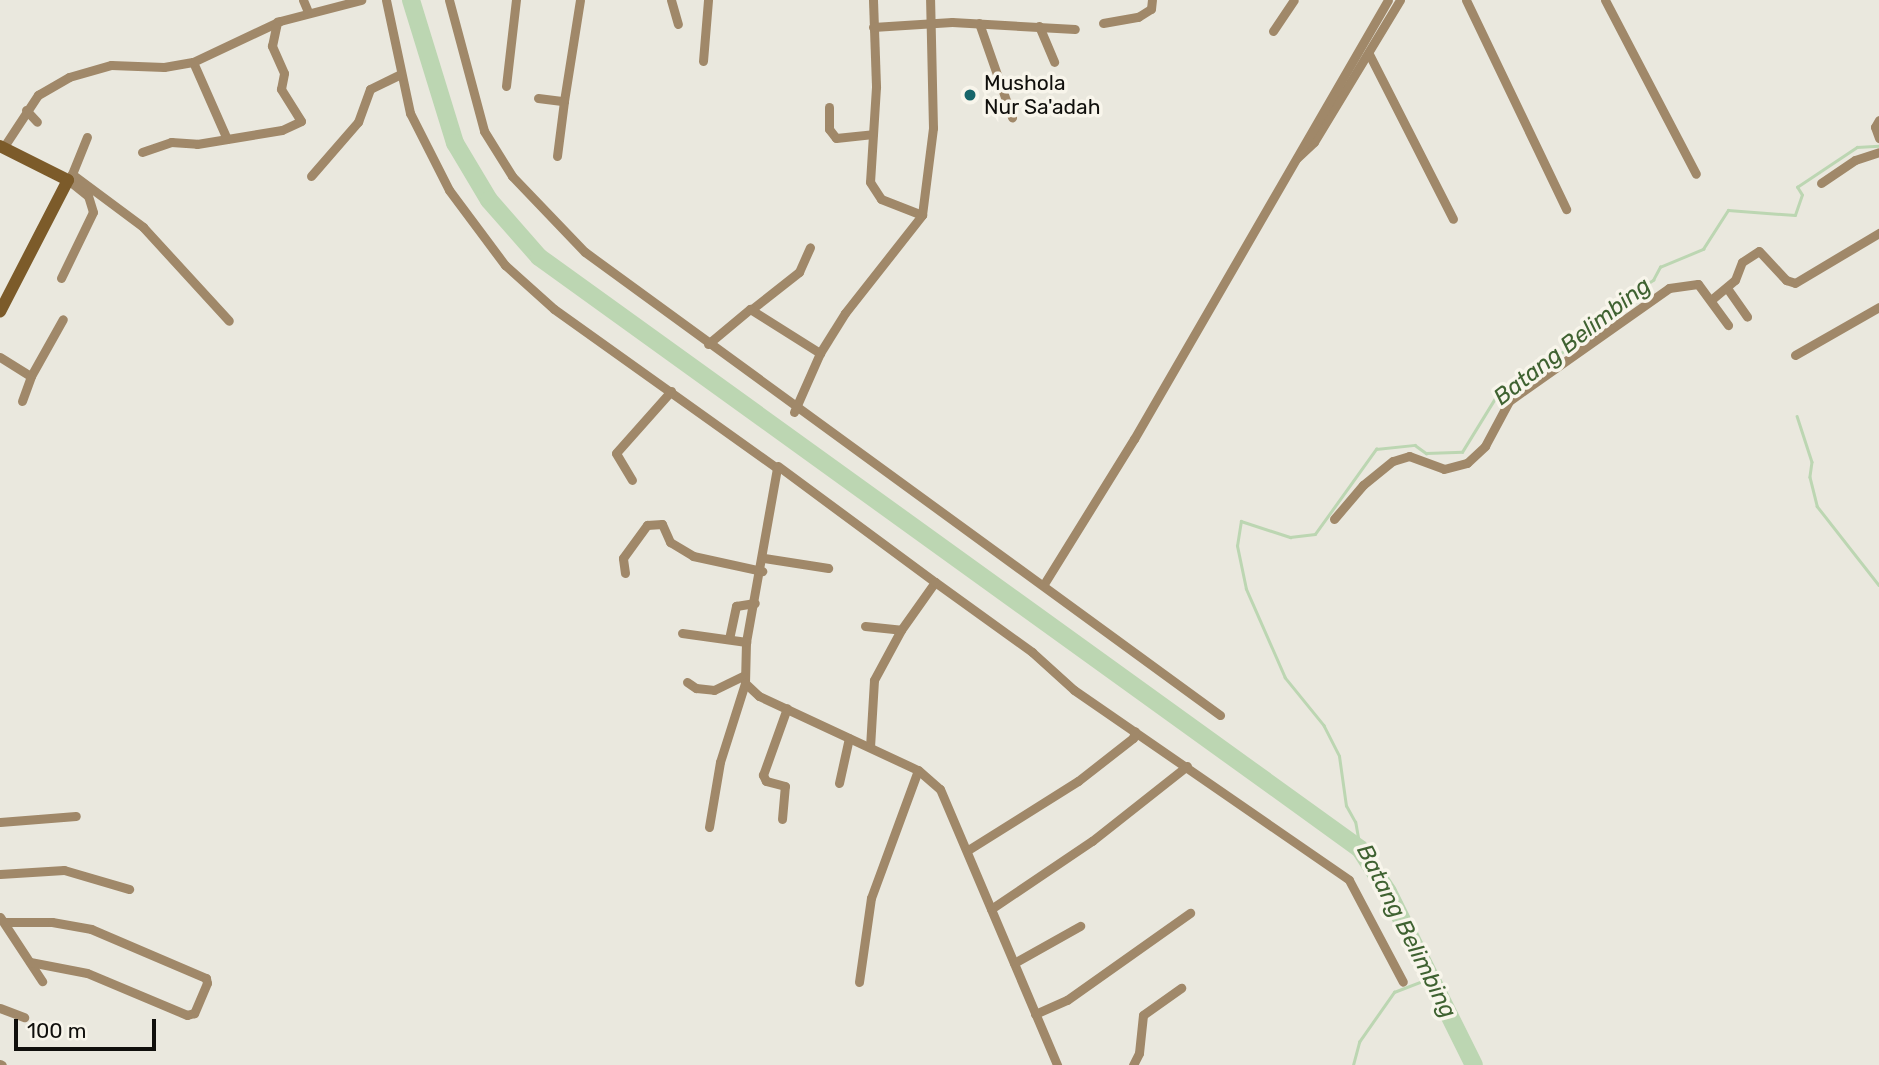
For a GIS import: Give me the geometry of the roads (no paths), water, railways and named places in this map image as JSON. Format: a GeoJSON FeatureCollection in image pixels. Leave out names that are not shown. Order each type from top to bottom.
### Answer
{"type":"FeatureCollection","features":[{"type":"Feature","properties":{"kind":"street"},"geometry":{"type":"LineString","coordinates":[[303,0],[308,12]]}},
{"type":"Feature","properties":{"kind":"street"},"geometry":{"type":"LineString","coordinates":[[229,321],[144,227],[70,177],[2,147],[26,110],[50,86],[87,70],[193,62],[277,22],[361,0]]}},
{"type":"Feature","properties":{"kind":"street"},"geometry":{"type":"LineString","coordinates":[[386,0],[410,113],[437,171],[505,265],[554,309],[778,466],[1032,652],[1074,690],[1188,766],[1349,880],[1403,982]]}},
{"type":"Feature","properties":{"kind":"street"},"geometry":{"type":"LineString","coordinates":[[449,0],[472,97],[484,131],[512,176],[585,252],[795,409],[1044,584],[1220,715]]}},
{"type":"Feature","properties":{"kind":"street"},"geometry":{"type":"LineString","coordinates":[[506,86],[516,0]]}},
{"type":"Feature","properties":{"kind":"street"},"geometry":{"type":"LineString","coordinates":[[557,156],[580,0]]}},
{"type":"Feature","properties":{"kind":"street"},"geometry":{"type":"LineString","coordinates":[[671,0],[678,24]]}},
{"type":"Feature","properties":{"kind":"street"},"geometry":{"type":"LineString","coordinates":[[703,61],[708,0]]}},
{"type":"Feature","properties":{"kind":"street"},"geometry":{"type":"LineString","coordinates":[[873,0],[876,87],[873,189],[881,199],[922,215]]}},
{"type":"Feature","properties":{"kind":"street"},"geometry":{"type":"LineString","coordinates":[[795,409],[820,353],[845,313],[922,215],[933,128],[928,23],[930,0]]}},
{"type":"Feature","properties":{"kind":"street"},"geometry":{"type":"LineString","coordinates":[[1103,23],[1138,17],[1151,9],[1152,0]]}},
{"type":"Feature","properties":{"kind":"street"},"geometry":{"type":"LineString","coordinates":[[1273,31],[1294,0]]}},
{"type":"Feature","properties":{"kind":"street"},"geometry":{"type":"LineString","coordinates":[[1044,584],[1388,0]]}},
{"type":"Feature","properties":{"kind":"street"},"geometry":{"type":"LineString","coordinates":[[1296,159],[1314,142],[1401,0]]}},
{"type":"Feature","properties":{"kind":"street"},"geometry":{"type":"LineString","coordinates":[[1466,0],[1566,209]]}},
{"type":"Feature","properties":{"kind":"street"},"geometry":{"type":"LineString","coordinates":[[1605,0],[1696,174]]}},
{"type":"Feature","properties":{"kind":"street"},"geometry":{"type":"LineString","coordinates":[[142,152],[171,142],[228,139],[282,130],[301,121],[281,89],[284,73],[272,46],[277,22]]}},
{"type":"Feature","properties":{"kind":"street"},"geometry":{"type":"LineString","coordinates":[[873,27],[979,23],[1075,29]]}},
{"type":"Feature","properties":{"kind":"street"},"geometry":{"type":"LineString","coordinates":[[979,23],[1012,117]]}},
{"type":"Feature","properties":{"kind":"street"},"geometry":{"type":"LineString","coordinates":[[1039,26],[1054,62]]}},
{"type":"Feature","properties":{"kind":"street"},"geometry":{"type":"LineString","coordinates":[[1369,54],[1452,219]]}},
{"type":"Feature","properties":{"kind":"street"},"geometry":{"type":"LineString","coordinates":[[193,62],[228,139]]}},
{"type":"Feature","properties":{"kind":"street"},"geometry":{"type":"LineString","coordinates":[[310,176],[358,122],[370,89],[401,74]]}},
{"type":"Feature","properties":{"kind":"street"},"geometry":{"type":"LineString","coordinates":[[538,98],[564,101]]}},
{"type":"Feature","properties":{"kind":"street"},"geometry":{"type":"LineString","coordinates":[[829,107],[829,129],[836,138],[873,134]]}},
{"type":"Feature","properties":{"kind":"street"},"geometry":{"type":"LineString","coordinates":[[26,110],[37,122]]}},
{"type":"Feature","properties":{"kind":"street"},"geometry":{"type":"LineString","coordinates":[[1877,136],[1879,121]]}},
{"type":"Feature","properties":{"kind":"street"},"geometry":{"type":"LineString","coordinates":[[0,312],[70,177],[87,137]]}},
{"type":"Feature","properties":{"kind":"street"},"geometry":{"type":"LineString","coordinates":[[1821,183],[1855,160],[1879,152]]}},
{"type":"Feature","properties":{"kind":"street"},"geometry":{"type":"LineString","coordinates":[[61,278],[93,212],[88,196],[70,177]]}},
{"type":"Feature","properties":{"kind":"street"},"geometry":{"type":"LineString","coordinates":[[1711,300],[1735,280],[1740,264],[1759,251],[1786,281],[1795,283],[1879,233]]}},
{"type":"Feature","properties":{"kind":"street"},"geometry":{"type":"LineString","coordinates":[[708,344],[799,272],[810,247]]}},
{"type":"Feature","properties":{"kind":"street"},"geometry":{"type":"LineString","coordinates":[[1334,519],[1393,461],[1409,456],[1444,469],[1467,463],[1485,446],[1509,401],[1669,288],[1694,282],[1711,300],[1728,325]]}},
{"type":"Feature","properties":{"kind":"street"},"geometry":{"type":"LineString","coordinates":[[1727,288],[1747,317]]}},
{"type":"Feature","properties":{"kind":"street"},"geometry":{"type":"LineString","coordinates":[[1795,355],[1879,307]]}},
{"type":"Feature","properties":{"kind":"street"},"geometry":{"type":"LineString","coordinates":[[752,309],[820,353]]}},
{"type":"Feature","properties":{"kind":"street"},"geometry":{"type":"LineString","coordinates":[[22,401],[31,376],[63,319]]}},
{"type":"Feature","properties":{"kind":"street"},"geometry":{"type":"LineString","coordinates":[[0,357],[31,376]]}},
{"type":"Feature","properties":{"kind":"street"},"geometry":{"type":"LineString","coordinates":[[632,480],[616,453],[671,391]]}},
{"type":"Feature","properties":{"kind":"street"},"geometry":{"type":"LineString","coordinates":[[709,827],[720,762],[744,680],[746,642],[762,571],[778,466]]}},
{"type":"Feature","properties":{"kind":"street"},"geometry":{"type":"LineString","coordinates":[[625,573],[623,558],[647,524],[662,524],[670,542],[693,556],[762,571]]}},
{"type":"Feature","properties":{"kind":"street"},"geometry":{"type":"LineString","coordinates":[[764,558],[828,568]]}},
{"type":"Feature","properties":{"kind":"street"},"geometry":{"type":"LineString","coordinates":[[870,747],[874,680],[901,630],[935,582]]}},
{"type":"Feature","properties":{"kind":"street"},"geometry":{"type":"LineString","coordinates":[[729,639],[736,606],[755,603]]}},
{"type":"Feature","properties":{"kind":"street"},"geometry":{"type":"LineString","coordinates":[[865,626],[901,630]]}},
{"type":"Feature","properties":{"kind":"street"},"geometry":{"type":"LineString","coordinates":[[682,633],[746,642]]}},
{"type":"Feature","properties":{"kind":"street"},"geometry":{"type":"LineString","coordinates":[[687,682],[696,688],[714,690],[744,680]]}},
{"type":"Feature","properties":{"kind":"street"},"geometry":{"type":"LineString","coordinates":[[744,680],[749,691],[919,770],[947,799],[1057,1065]]}},
{"type":"Feature","properties":{"kind":"street"},"geometry":{"type":"LineString","coordinates":[[782,819],[785,786],[763,775],[787,708]]}},
{"type":"Feature","properties":{"kind":"street"},"geometry":{"type":"LineString","coordinates":[[968,850],[1078,781],[1133,738],[1135,731]]}},
{"type":"Feature","properties":{"kind":"street"},"geometry":{"type":"LineString","coordinates":[[839,783],[849,738]]}},
{"type":"Feature","properties":{"kind":"street"},"geometry":{"type":"LineString","coordinates":[[991,909],[1092,841],[1188,766]]}},
{"type":"Feature","properties":{"kind":"street"},"geometry":{"type":"LineString","coordinates":[[859,982],[871,898],[919,770]]}},
{"type":"Feature","properties":{"kind":"street"},"geometry":{"type":"LineString","coordinates":[[0,822],[76,816]]}},
{"type":"Feature","properties":{"kind":"street"},"geometry":{"type":"LineString","coordinates":[[0,874],[64,870],[129,889]]}},
{"type":"Feature","properties":{"kind":"street"},"geometry":{"type":"LineString","coordinates":[[1035,1014],[1067,1000],[1190,913]]}},
{"type":"Feature","properties":{"kind":"street"},"geometry":{"type":"LineString","coordinates":[[2,920],[52,922],[91,929],[206,978],[207,984],[194,1013],[187,1015],[87,973],[30,962]]}},
{"type":"Feature","properties":{"kind":"street"},"geometry":{"type":"LineString","coordinates":[[2,920],[42,981]]}},
{"type":"Feature","properties":{"kind":"street"},"geometry":{"type":"LineString","coordinates":[[1014,963],[1080,926]]}},
{"type":"Feature","properties":{"kind":"street"},"geometry":{"type":"LineString","coordinates":[[1133,1065],[1139,1053],[1143,1015],[1181,988]]}},
{"type":"Feature","properties":{"kind":"street"},"geometry":{"type":"LineString","coordinates":[[0,1008],[24,1017]]}},
{"type":"Feature","properties":{"kind":"waterway"},"geometry":{"type":"LineString","coordinates":[[411,0],[455,143],[489,200],[539,257],[1360,849],[1388,892],[1474,1065]]}},
{"type":"Feature","properties":{"kind":"waterway","name":"Batang Belimbing"},"geometry":{"type":"LineString","coordinates":[[1360,849],[1355,822],[1346,806],[1339,756],[1324,726],[1285,678],[1246,589],[1237,546],[1241,521],[1290,537],[1315,534],[1376,449],[1415,445],[1426,453],[1462,452],[1497,395],[1570,347],[1612,306],[1653,280],[1660,267],[1703,249],[1728,210],[1795,215],[1802,195],[1797,187],[1857,147],[1879,146]]}},
{"type":"Feature","properties":{"kind":"waterway"},"geometry":{"type":"LineString","coordinates":[[1797,416],[1812,462],[1810,477],[1817,506],[1879,585]]}},
{"type":"Feature","properties":{"kind":"waterway"},"geometry":{"type":"LineString","coordinates":[[1353,1065],[1359,1042],[1394,992],[1428,979]]}},
{"type":"Feature","properties":{"kind":"place","name":"Mushola Nur Sa'adah"},"geometry":{"type":"Point","coordinates":[970,95]}}]}
